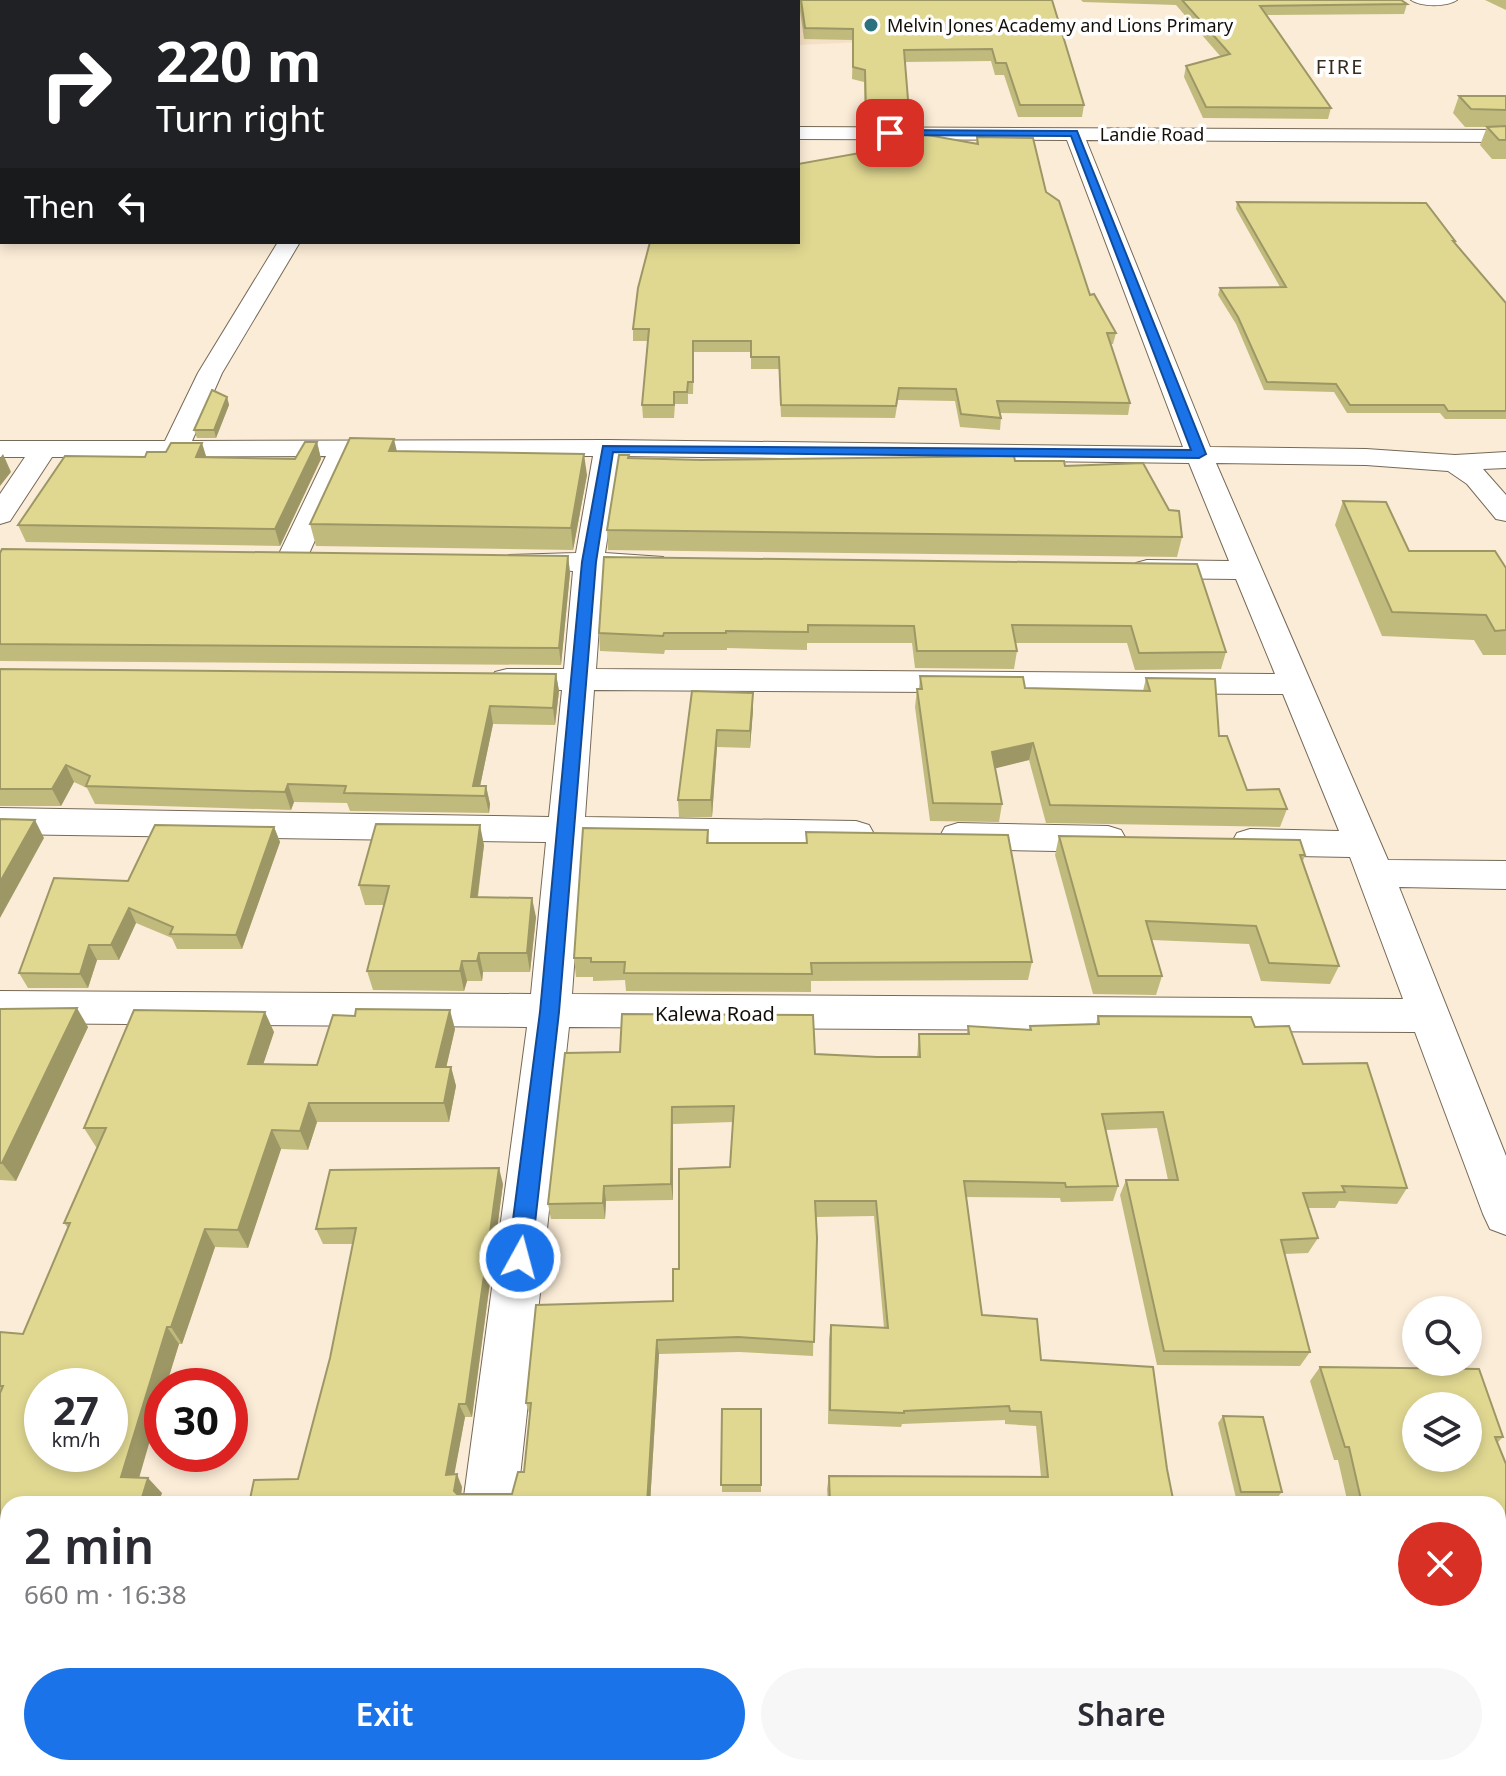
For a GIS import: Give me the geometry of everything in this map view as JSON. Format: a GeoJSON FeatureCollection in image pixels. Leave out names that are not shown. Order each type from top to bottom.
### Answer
{"type":"FeatureCollection","features":[{"type":"Feature","properties":{"kind":"street"},"geometry":{"type":"LineString","coordinates":[[1419,0],[1449,0]]}},
{"type":"Feature","properties":{"kind":"street","name":"Landie Road"},"geometry":{"type":"LineString","coordinates":[[800,133],[1506,136]]}},
{"type":"Feature","properties":{"kind":"street"},"geometry":{"type":"LineString","coordinates":[[1074,133],[1199,454],[1369,859],[1506,1214]]}},
{"type":"Feature","properties":{"kind":"street"},"geometry":{"type":"LineString","coordinates":[[174,450],[210,373],[288,244]]}},
{"type":"Feature","properties":{"kind":"street"},"geometry":{"type":"LineString","coordinates":[[292,558],[343,448]]}},
{"type":"Feature","properties":{"kind":"street"},"geometry":{"type":"LineString","coordinates":[[491,1496],[550,1012],[589,562],[608,448]]}},
{"type":"Feature","properties":{"kind":"street"},"geometry":{"type":"LineString","coordinates":[[0,449],[608,448],[1199,454],[1366,457],[1455,463],[1506,460]]}},
{"type":"Feature","properties":{"kind":"street"},"geometry":{"type":"LineString","coordinates":[[0,515],[43,450]]}},
{"type":"Feature","properties":{"kind":"street"},"geometry":{"type":"LineString","coordinates":[[1455,463],[1477,478],[1506,513]]}},
{"type":"Feature","properties":{"kind":"street"},"geometry":{"type":"LineString","coordinates":[[261,557],[323,558]]}},
{"type":"Feature","properties":{"kind":"street"},"geometry":{"type":"LineString","coordinates":[[495,561],[683,563]]}},
{"type":"Feature","properties":{"kind":"street"},"geometry":{"type":"LineString","coordinates":[[1124,569],[1250,570]]}},
{"type":"Feature","properties":{"kind":"street"},"geometry":{"type":"LineString","coordinates":[[469,678],[1296,684]]}},
{"type":"Feature","properties":{"kind":"street"},"geometry":{"type":"LineString","coordinates":[[0,821],[884,835]]}},
{"type":"Feature","properties":{"kind":"street"},"geometry":{"type":"LineString","coordinates":[[932,836],[1139,840]]}},
{"type":"Feature","properties":{"kind":"street"},"geometry":{"type":"LineString","coordinates":[[1219,841],[1506,875]]}},
{"type":"Feature","properties":{"kind":"street","name":"Kalewa Road"},"geometry":{"type":"LineString","coordinates":[[0,1007],[1431,1016]]}},
{"type":"Feature","properties":{"kind":"shaded area","name":"Melvin Jones Academy and Lions Primary"},"geometry":{"type":"Polygon","coordinates":[[[800,0],[934,0],[950,38],[800,45],[800,0]]]}},
{"type":"Feature","properties":{"kind":"building"},"geometry":{"type":"Polygon","coordinates":[[[801,0],[1052,0],[1084,105],[1020,105],[1006,63],[996,63],[992,49],[904,50],[909,112],[866,112],[865,70],[853,67],[853,29],[805,28],[801,0]]]}},
{"type":"Feature","properties":{"kind":"building"},"geometry":{"type":"Polygon","coordinates":[[[1182,0],[1401,0],[1407,4],[1260,6],[1331,108],[1206,107],[1186,66],[1230,54],[1182,0]]]}},
{"type":"Feature","properties":{"kind":"building"},"geometry":{"type":"Polygon","coordinates":[[[1459,96],[1506,96],[1506,110],[1471,109],[1459,96]]]}},
{"type":"Feature","properties":{"kind":"building"},"geometry":{"type":"Polygon","coordinates":[[[1506,126],[1506,140],[1499,140],[1487,127],[1506,126]]]}},
{"type":"Feature","properties":{"kind":"building"},"geometry":{"type":"Polygon","coordinates":[[[867,132],[911,132],[978,144],[977,137],[1033,138],[1046,192],[1059,201],[1090,295],[1094,294],[1116,333],[1107,333],[1130,403],[997,401],[1001,418],[961,414],[956,389],[899,388],[896,406],[781,405],[779,357],[751,357],[751,341],[693,341],[693,382],[688,382],[687,392],[674,392],[674,405],[642,405],[649,329],[633,329],[638,288],[649,244],[800,244],[800,164],[888,148],[867,132]]]}},
{"type":"Feature","properties":{"kind":"building"},"geometry":{"type":"Polygon","coordinates":[[[1237,202],[1426,203],[1453,241],[1506,303],[1506,411],[1448,411],[1444,405],[1350,405],[1336,384],[1267,382],[1238,317],[1220,288],[1286,287],[1237,202]]]}},
{"type":"Feature","properties":{"kind":"building"},"geometry":{"type":"Polygon","coordinates":[[[212,390],[227,397],[214,430],[194,430],[212,390]]]}},
{"type":"Feature","properties":{"kind":"building"},"geometry":{"type":"Polygon","coordinates":[[[350,438],[394,439],[389,451],[584,454],[571,528],[310,524],[350,438]]]}},
{"type":"Feature","properties":{"kind":"building"},"geometry":{"type":"Polygon","coordinates":[[[305,442],[317,442],[275,529],[18,525],[65,456],[145,457],[147,452],[166,452],[171,443],[202,443],[196,457],[295,459],[305,442]]]}},
{"type":"Feature","properties":{"kind":"building"},"geometry":{"type":"Polygon","coordinates":[[[619,455],[629,455],[628,458],[701,460],[1014,456],[1015,461],[1064,461],[1065,466],[1143,463],[1169,510],[1179,511],[1182,537],[607,530],[619,455]]]}},
{"type":"Feature","properties":{"kind":"building"},"geometry":{"type":"Polygon","coordinates":[[[1343,501],[1386,502],[1409,551],[1495,551],[1506,568],[1506,630],[1495,631],[1486,615],[1392,612],[1343,501]]]}},
{"type":"Feature","properties":{"kind":"building"},"geometry":{"type":"Polygon","coordinates":[[[2,549],[568,556],[559,648],[0,644],[2,549]]]}},
{"type":"Feature","properties":{"kind":"building"},"geometry":{"type":"Polygon","coordinates":[[[604,557],[1197,564],[1226,652],[1139,653],[1131,626],[1012,625],[1017,651],[917,651],[914,626],[808,625],[808,632],[726,631],[664,633],[663,636],[599,633],[604,557]]]}},
{"type":"Feature","properties":{"kind":"building"},"geometry":{"type":"Polygon","coordinates":[[[0,669],[556,674],[553,708],[490,706],[473,786],[486,786],[485,796],[344,793],[346,786],[288,784],[285,792],[86,786],[90,776],[66,765],[52,789],[0,789],[0,669]]]}},
{"type":"Feature","properties":{"kind":"building"},"geometry":{"type":"Polygon","coordinates":[[[920,676],[1023,677],[1025,688],[1150,691],[1146,678],[1215,679],[1219,736],[1227,736],[1247,790],[1279,789],[1287,809],[1050,805],[1033,743],[992,752],[1002,804],[933,803],[917,689],[922,689],[920,676]]]}},
{"type":"Feature","properties":{"kind":"building"},"geometry":{"type":"Polygon","coordinates":[[[692,691],[753,693],[750,731],[717,730],[711,800],[678,800],[692,691]]]}},
{"type":"Feature","properties":{"kind":"building"},"geometry":{"type":"Polygon","coordinates":[[[0,819],[35,820],[0,882],[0,819]]]}},
{"type":"Feature","properties":{"kind":"building"},"geometry":{"type":"Polygon","coordinates":[[[376,824],[480,825],[471,897],[532,898],[527,953],[479,953],[477,961],[462,961],[460,971],[367,971],[389,886],[359,885],[376,824]]]}},
{"type":"Feature","properties":{"kind":"building"},"geometry":{"type":"Polygon","coordinates":[[[155,825],[274,827],[236,935],[170,934],[173,927],[129,908],[111,945],[89,945],[80,974],[19,973],[54,878],[128,881],[155,825]]]}},
{"type":"Feature","properties":{"kind":"building"},"geometry":{"type":"Polygon","coordinates":[[[583,828],[708,830],[707,843],[807,843],[806,832],[1008,835],[1032,962],[811,963],[812,974],[624,973],[625,962],[591,962],[591,958],[574,958],[583,828]]]}},
{"type":"Feature","properties":{"kind":"building"},"geometry":{"type":"Polygon","coordinates":[[[1059,836],[1300,840],[1305,855],[1300,855],[1339,966],[1269,963],[1256,926],[1146,921],[1162,976],[1098,976],[1059,836]]]}},
{"type":"Feature","properties":{"kind":"building"},"geometry":{"type":"Polygon","coordinates":[[[77,1008],[2,1163],[0,1163],[0,1009],[77,1008]]]}},
{"type":"Feature","properties":{"kind":"building"},"geometry":{"type":"Polygon","coordinates":[[[356,1009],[450,1010],[436,1067],[451,1067],[444,1103],[309,1103],[300,1131],[272,1130],[238,1230],[205,1229],[154,1368],[144,1368],[144,1402],[128,1454],[128,1368],[24,1368],[24,1472],[123,1472],[121,1477],[148,1478],[142,1496],[0,1496],[0,1393],[3,1386],[0,1386],[0,1332],[23,1334],[70,1223],[64,1223],[106,1128],[84,1128],[134,1010],[265,1012],[248,1064],[317,1065],[333,1015],[355,1016],[356,1009]]]}},
{"type":"Feature","properties":{"kind":"building"},"geometry":{"type":"Polygon","coordinates":[[[622,1014],[813,1015],[815,1054],[877,1057],[920,1057],[919,1034],[969,1034],[968,1026],[1031,1030],[1030,1026],[1099,1024],[1098,1016],[1251,1017],[1255,1027],[1289,1026],[1303,1064],[1367,1063],[1407,1188],[1342,1186],[1345,1192],[1303,1193],[1318,1238],[1281,1240],[1310,1352],[1164,1351],[1126,1180],[1178,1180],[1163,1112],[1102,1114],[1118,1186],[1066,1187],[1065,1183],[964,1181],[982,1315],[1037,1319],[1041,1360],[1153,1367],[1172,1496],[830,1496],[829,1476],[1048,1477],[1041,1412],[1010,1411],[1009,1406],[904,1413],[830,1410],[831,1325],[888,1328],[876,1201],[815,1201],[814,1342],[738,1337],[657,1340],[647,1496],[251,1496],[254,1480],[298,1479],[330,1358],[356,1228],[316,1229],[330,1170],[499,1168],[466,1404],[459,1404],[446,1475],[457,1474],[454,1491],[457,1494],[512,1494],[518,1472],[524,1472],[531,1403],[526,1403],[536,1305],[673,1301],[673,1269],[679,1269],[679,1169],[730,1167],[734,1106],[672,1107],[671,1184],[604,1186],[603,1203],[548,1204],[565,1053],[620,1052],[622,1014]]]}},
{"type":"Feature","properties":{"kind":"building"},"geometry":{"type":"Polygon","coordinates":[[[1320,1367],[1402,1368],[1402,1376],[1481,1376],[1503,1437],[1495,1437],[1506,1464],[1506,1496],[1360,1496],[1349,1447],[1345,1447],[1320,1367]]]}},
{"type":"Feature","properties":{"kind":"building"},"geometry":{"type":"Polygon","coordinates":[[[722,1409],[761,1409],[761,1485],[721,1485],[722,1409]]]}},
{"type":"Feature","properties":{"kind":"building"},"geometry":{"type":"Polygon","coordinates":[[[1223,1416],[1263,1417],[1282,1492],[1241,1492],[1223,1416]]]}},
{"type":"Feature","properties":{"kind":"place","name":"Melvin Jones Academy and Lions Primary"},"geometry":{"type":"Point","coordinates":[871,25]}},
{"type":"Feature","properties":{"kind":"district","name":"FIRE"},"geometry":{"type":"Point","coordinates":[1340,66]}},
{"type":"Feature","properties":{"kind":"route"},"geometry":{"type":"LineString","coordinates":[[520,1258],[550,1012],[589,562],[608,448],[1199,454],[1074,133],[890,133]]}}]}
